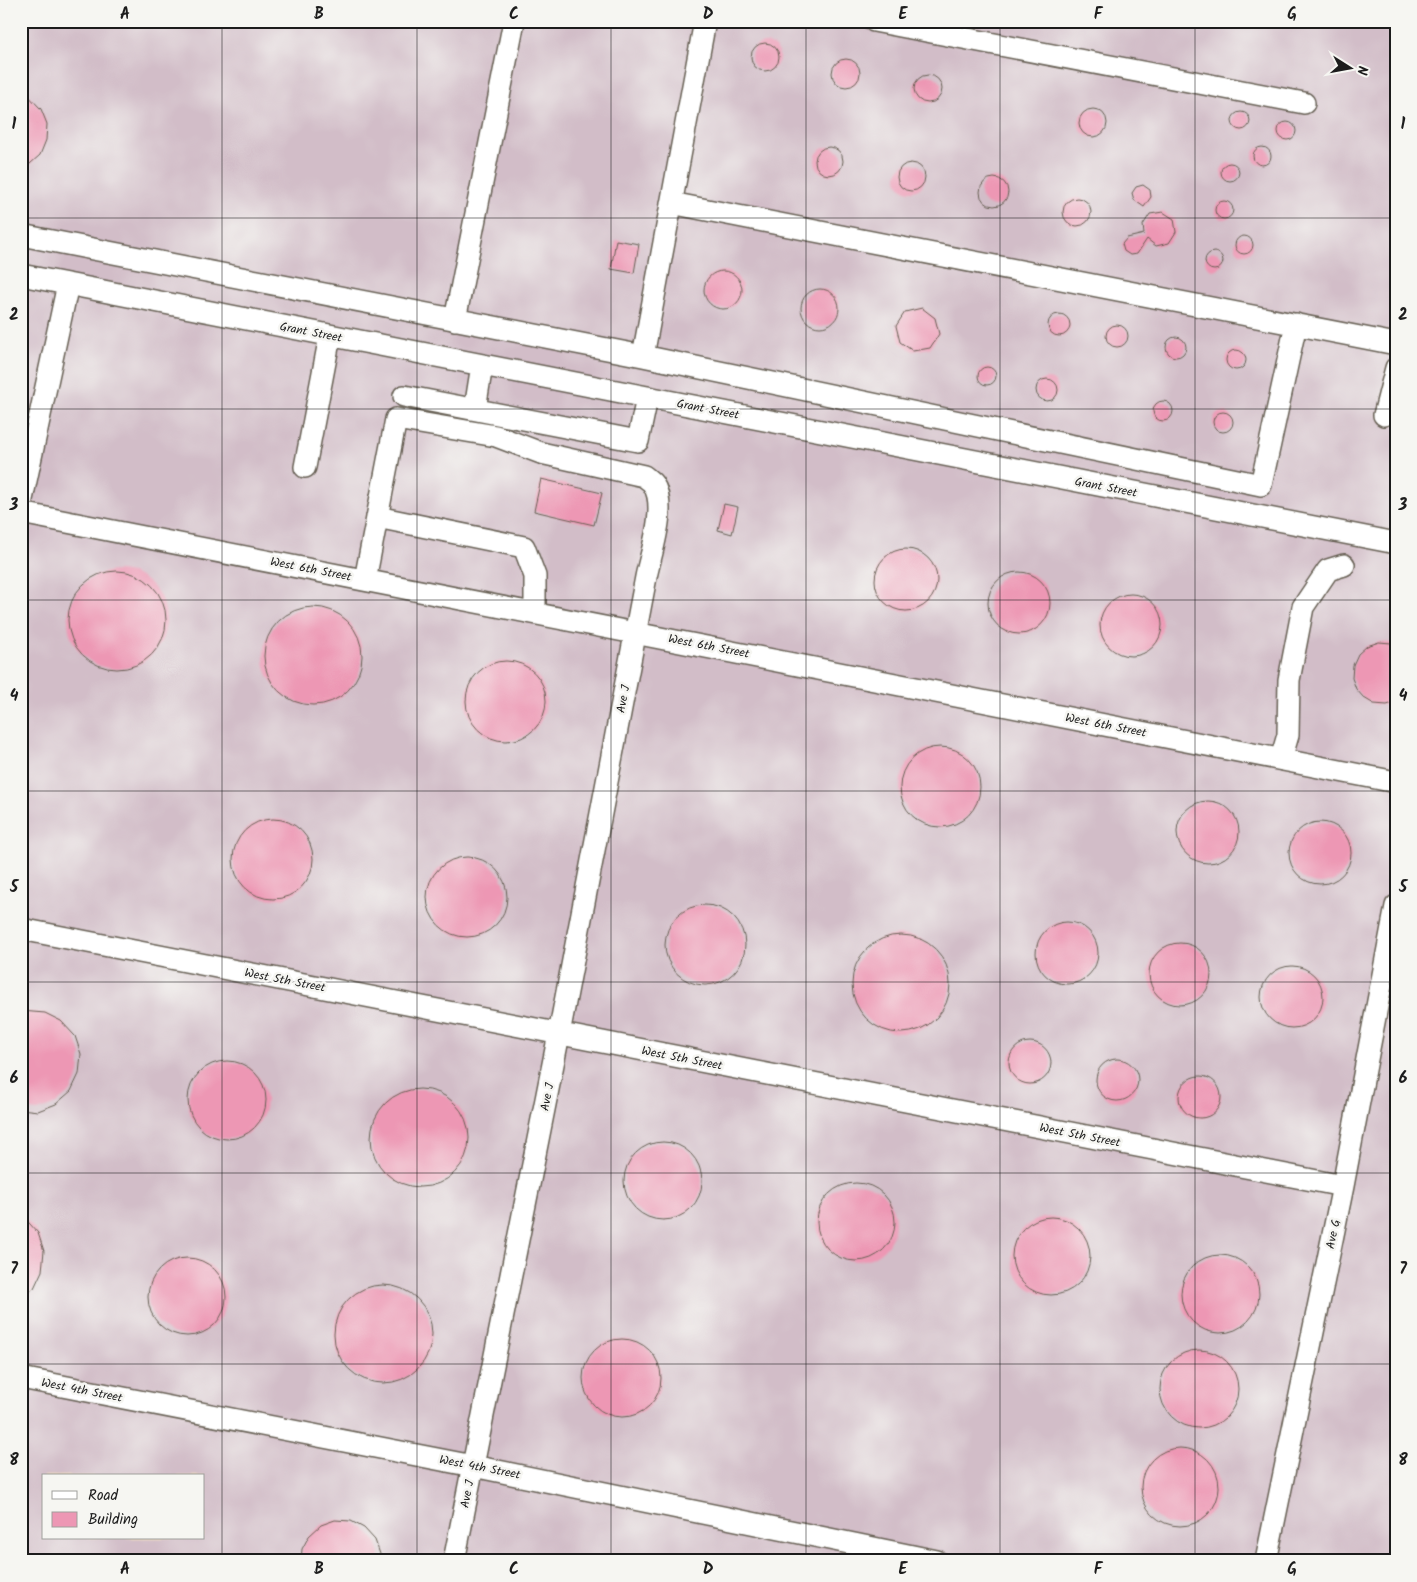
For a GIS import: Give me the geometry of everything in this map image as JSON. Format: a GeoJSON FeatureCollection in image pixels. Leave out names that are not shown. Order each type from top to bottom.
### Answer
{"type":"FeatureCollection","features":[{"type":"Feature","properties":{"kind":"street"},"geometry":{"type":"LineString","coordinates":[[455,320],[514,21]]}},
{"type":"Feature","properties":{"kind":"street"},"geometry":{"type":"LineString","coordinates":[[643,356],[705,21]]}},
{"type":"Feature","properties":{"kind":"street"},"geometry":{"type":"LineString","coordinates":[[874,21],[1304,103]]}},
{"type":"Feature","properties":{"kind":"street"},"geometry":{"type":"LineString","coordinates":[[671,203],[1396,344]]}},
{"type":"Feature","properties":{"kind":"street"},"geometry":{"type":"LineString","coordinates":[[21,235],[643,356],[1261,484],[1296,324]]}},
{"type":"Feature","properties":{"kind":"street","name":"Grant Street"},"geometry":{"type":"LineString","coordinates":[[21,275],[1396,544]]}},
{"type":"Feature","properties":{"kind":"street"},"geometry":{"type":"LineString","coordinates":[[21,504],[68,284]]}},
{"type":"Feature","properties":{"kind":"street"},"geometry":{"type":"LineString","coordinates":[[304,467],[330,336]]}},
{"type":"Feature","properties":{"kind":"street"},"geometry":{"type":"LineString","coordinates":[[475,409],[482,365]]}},
{"type":"Feature","properties":{"kind":"street"},"geometry":{"type":"LineString","coordinates":[[1384,415],[1396,368]]}},
{"type":"Feature","properties":{"kind":"street"},"geometry":{"type":"LineString","coordinates":[[404,396],[638,441],[648,398]]}},
{"type":"Feature","properties":{"kind":"street","name":"Ave J"},"geometry":{"type":"LineString","coordinates":[[377,517],[396,419],[496,436],[541,452],[644,476],[652,484],[659,506],[658,521],[635,632],[559,1034],[454,1561]]}},
{"type":"Feature","properties":{"kind":"street","name":"West 6th Street"},"geometry":{"type":"LineString","coordinates":[[21,513],[1396,782]]}},
{"type":"Feature","properties":{"kind":"street"},"geometry":{"type":"LineString","coordinates":[[366,580],[377,517],[524,547],[535,576],[536,613]]}},
{"type":"Feature","properties":{"kind":"street"},"geometry":{"type":"LineString","coordinates":[[1282,759],[1288,735],[1289,680],[1304,607],[1328,570],[1344,565]]}},
{"type":"Feature","properties":{"kind":"street","name":"Ave G"},"geometry":{"type":"LineString","coordinates":[[1266,1561],[1343,1186],[1395,910]]}},
{"type":"Feature","properties":{"kind":"street","name":"West 5th Street"},"geometry":{"type":"LineString","coordinates":[[21,928],[1343,1186]]}},
{"type":"Feature","properties":{"kind":"street","name":"West 4th Street"},"geometry":{"type":"LineString","coordinates":[[21,1378],[473,1466],[937,1561]]}},
{"type":"Feature","properties":{"kind":"shaded area"},"geometry":{"type":"Polygon","coordinates":[[[21,21],[1396,21],[1396,1561],[21,1561],[21,21]]]}},
{"type":"Feature","properties":{"kind":"building"},"geometry":{"type":"Polygon","coordinates":[[[765,43],[775,47],[779,57],[775,67],[765,71],[755,67],[751,57],[755,47],[765,43]]]}},
{"type":"Feature","properties":{"kind":"building"},"geometry":{"type":"Polygon","coordinates":[[[846,59],[856,63],[860,73],[856,83],[846,87],[836,83],[832,73],[836,63],[846,59]]]}},
{"type":"Feature","properties":{"kind":"building"},"geometry":{"type":"Polygon","coordinates":[[[928,75],[938,79],[942,89],[938,99],[928,103],[918,99],[914,89],[918,79],[928,75]]]}},
{"type":"Feature","properties":{"kind":"building"},"geometry":{"type":"Polygon","coordinates":[[[21,88],[41,109],[47,124],[46,140],[40,155],[21,172],[21,88]]]}},
{"type":"Feature","properties":{"kind":"building"},"geometry":{"type":"Polygon","coordinates":[[[1093,109],[1103,113],[1107,123],[1103,133],[1093,137],[1083,133],[1079,123],[1083,113],[1093,109]]]}},
{"type":"Feature","properties":{"kind":"building"},"geometry":{"type":"Polygon","coordinates":[[[1241,112],[1247,115],[1250,121],[1247,127],[1241,130],[1235,127],[1232,121],[1235,115],[1241,112]]]}},
{"type":"Feature","properties":{"kind":"building"},"geometry":{"type":"Polygon","coordinates":[[[1287,122],[1295,127],[1296,131],[1291,139],[1287,140],[1279,135],[1278,131],[1283,123],[1287,122]]]}},
{"type":"Feature","properties":{"kind":"building"},"geometry":{"type":"Polygon","coordinates":[[[829,147],[839,151],[843,161],[839,171],[829,175],[819,171],[815,161],[819,151],[829,147]]]}},
{"type":"Feature","properties":{"kind":"building"},"geometry":{"type":"Polygon","coordinates":[[[1262,147],[1269,149],[1271,156],[1269,163],[1262,165],[1255,163],[1253,156],[1255,149],[1262,147]]]}},
{"type":"Feature","properties":{"kind":"building"},"geometry":{"type":"Polygon","coordinates":[[[911,163],[921,167],[925,177],[921,187],[911,191],[901,187],[897,177],[901,167],[911,163]]]}},
{"type":"Feature","properties":{"kind":"building"},"geometry":{"type":"Polygon","coordinates":[[[1230,163],[1236,166],[1239,172],[1236,178],[1230,181],[1224,178],[1221,172],[1224,166],[1230,163]]]}},
{"type":"Feature","properties":{"kind":"building"},"geometry":{"type":"Polygon","coordinates":[[[994,178],[1004,182],[1008,192],[1004,202],[994,206],[984,202],[980,192],[984,182],[994,178]]]}},
{"type":"Feature","properties":{"kind":"building"},"geometry":{"type":"Polygon","coordinates":[[[1143,185],[1150,190],[1151,197],[1144,207],[1134,200],[1132,193],[1136,187],[1143,185]]]}},
{"type":"Feature","properties":{"kind":"building"},"geometry":{"type":"Polygon","coordinates":[[[1077,198],[1087,202],[1091,212],[1087,222],[1077,226],[1067,222],[1063,212],[1067,202],[1077,198]]]}},
{"type":"Feature","properties":{"kind":"building"},"geometry":{"type":"Polygon","coordinates":[[[1224,201],[1232,206],[1233,210],[1228,218],[1224,219],[1216,214],[1215,210],[1220,202],[1224,201]]]}},
{"type":"Feature","properties":{"kind":"building"},"geometry":{"type":"Polygon","coordinates":[[[1163,212],[1174,219],[1176,232],[1169,243],[1156,246],[1147,239],[1137,254],[1130,255],[1124,251],[1122,244],[1127,238],[1144,234],[1143,225],[1150,214],[1163,212]]]}},
{"type":"Feature","properties":{"kind":"building"},"geometry":{"type":"Polygon","coordinates":[[[1244,236],[1252,241],[1253,245],[1248,253],[1244,254],[1236,249],[1235,245],[1240,237],[1244,236]]]}},
{"type":"Feature","properties":{"kind":"building"},"geometry":{"type":"Polygon","coordinates":[[[616,240],[639,244],[634,273],[611,269],[616,240]]]}},
{"type":"Feature","properties":{"kind":"building"},"geometry":{"type":"Polygon","coordinates":[[[1214,252],[1220,255],[1223,261],[1220,267],[1214,270],[1208,267],[1205,261],[1208,255],[1214,252]]]}},
{"type":"Feature","properties":{"kind":"building"},"geometry":{"type":"Polygon","coordinates":[[[723,271],[737,276],[742,290],[737,304],[723,309],[709,304],[704,290],[709,276],[723,271]]]}},
{"type":"Feature","properties":{"kind":"building"},"geometry":{"type":"Polygon","coordinates":[[[820,289],[834,294],[839,308],[834,322],[820,327],[806,322],[801,308],[806,294],[820,289]]]}},
{"type":"Feature","properties":{"kind":"building"},"geometry":{"type":"Polygon","coordinates":[[[922,308],[935,318],[939,334],[930,348],[913,351],[900,342],[896,326],[905,312],[922,308]]]}},
{"type":"Feature","properties":{"kind":"building"},"geometry":{"type":"Polygon","coordinates":[[[1059,314],[1069,321],[1070,325],[1063,335],[1059,336],[1049,329],[1048,325],[1055,315],[1059,314]]]}},
{"type":"Feature","properties":{"kind":"building"},"geometry":{"type":"Polygon","coordinates":[[[1117,325],[1125,328],[1128,336],[1125,344],[1117,347],[1109,344],[1106,336],[1109,328],[1117,325]]]}},
{"type":"Feature","properties":{"kind":"building"},"geometry":{"type":"Polygon","coordinates":[[[1176,337],[1183,340],[1186,347],[1183,354],[1176,357],[1169,354],[1166,347],[1169,340],[1176,337]]]}},
{"type":"Feature","properties":{"kind":"building"},"geometry":{"type":"Polygon","coordinates":[[[1236,350],[1243,353],[1246,360],[1243,367],[1236,370],[1229,367],[1226,360],[1229,353],[1236,350]]]}},
{"type":"Feature","properties":{"kind":"building"},"geometry":{"type":"Polygon","coordinates":[[[987,367],[994,369],[996,376],[994,383],[987,385],[980,383],[978,376],[980,369],[987,367]]]}},
{"type":"Feature","properties":{"kind":"building"},"geometry":{"type":"Polygon","coordinates":[[[1047,379],[1057,386],[1058,390],[1051,400],[1047,401],[1037,394],[1036,390],[1043,380],[1047,379]]]}},
{"type":"Feature","properties":{"kind":"building"},"geometry":{"type":"Polygon","coordinates":[[[1163,401],[1170,404],[1173,411],[1170,418],[1163,421],[1156,418],[1153,411],[1156,404],[1163,401]]]}},
{"type":"Feature","properties":{"kind":"building"},"geometry":{"type":"Polygon","coordinates":[[[1223,412],[1230,415],[1233,422],[1230,429],[1223,432],[1216,429],[1213,422],[1216,415],[1223,412]]]}},
{"type":"Feature","properties":{"kind":"building"},"geometry":{"type":"Polygon","coordinates":[[[541,479],[602,493],[594,525],[534,511],[541,479]]]}},
{"type":"Feature","properties":{"kind":"building"},"geometry":{"type":"Polygon","coordinates":[[[724,504],[738,507],[732,534],[718,530],[724,504]]]}},
{"type":"Feature","properties":{"kind":"building"},"geometry":{"type":"Polygon","coordinates":[[[900,549],[912,549],[928,558],[935,568],[937,580],[935,592],[928,602],[912,611],[900,611],[889,606],[880,597],[875,586],[875,574],[880,563],[889,554],[900,549]]]}},
{"type":"Feature","properties":{"kind":"building"},"geometry":{"type":"Polygon","coordinates":[[[117,571],[136,575],[152,585],[162,601],[166,620],[162,639],[152,655],[136,665],[117,669],[98,665],[82,655],[72,639],[68,620],[72,601],[82,585],[98,575],[117,571]]]}},
{"type":"Feature","properties":{"kind":"building"},"geometry":{"type":"Polygon","coordinates":[[[1013,572],[1025,572],[1041,581],[1048,591],[1050,603],[1048,615],[1041,625],[1025,634],[1013,634],[1002,629],[993,620],[988,609],[988,597],[993,586],[1002,577],[1013,572]]]}},
{"type":"Feature","properties":{"kind":"building"},"geometry":{"type":"Polygon","coordinates":[[[1125,594],[1137,594],[1153,603],[1160,613],[1162,625],[1160,637],[1153,647],[1137,656],[1125,656],[1114,651],[1105,642],[1100,631],[1100,619],[1105,608],[1114,599],[1125,594]]]}},
{"type":"Feature","properties":{"kind":"building"},"geometry":{"type":"Polygon","coordinates":[[[313,607],[332,611],[348,621],[358,637],[362,656],[358,675],[348,691],[332,701],[313,705],[294,701],[278,691],[268,675],[264,656],[268,637],[278,621],[294,611],[313,607]]]}},
{"type":"Feature","properties":{"kind":"building"},"geometry":{"type":"Polygon","coordinates":[[[1379,642],[1396,645],[1396,702],[1387,705],[1374,704],[1364,698],[1356,689],[1352,678],[1353,665],[1358,654],[1367,646],[1379,642]]]}},
{"type":"Feature","properties":{"kind":"building"},"geometry":{"type":"Polygon","coordinates":[[[506,661],[521,664],[534,673],[543,686],[546,701],[543,716],[534,729],[521,738],[506,741],[491,738],[478,729],[469,716],[466,701],[469,686],[478,673],[491,664],[506,661]]]}},
{"type":"Feature","properties":{"kind":"building"},"geometry":{"type":"Polygon","coordinates":[[[940,747],[955,750],[968,759],[977,772],[980,787],[977,802],[968,815],[955,824],[940,827],[925,824],[912,815],[903,802],[900,787],[903,772],[912,759],[925,750],[940,747]]]}},
{"type":"Feature","properties":{"kind":"building"},"geometry":{"type":"Polygon","coordinates":[[[1202,801],[1214,801],[1230,810],[1237,820],[1239,832],[1237,844],[1230,854],[1214,863],[1202,863],[1191,858],[1182,849],[1177,838],[1177,826],[1182,815],[1191,806],[1202,801]]]}},
{"type":"Feature","properties":{"kind":"building"},"geometry":{"type":"Polygon","coordinates":[[[273,819],[288,822],[301,831],[310,844],[313,859],[310,874],[301,887],[288,896],[273,899],[258,896],[245,887],[236,874],[233,859],[236,844],[245,831],[258,822],[273,819]]]}},
{"type":"Feature","properties":{"kind":"building"},"geometry":{"type":"Polygon","coordinates":[[[1314,822],[1326,822],[1342,831],[1349,841],[1351,853],[1349,865],[1342,875],[1326,884],[1314,884],[1303,879],[1294,870],[1289,859],[1289,847],[1294,836],[1303,827],[1314,822]]]}},
{"type":"Feature","properties":{"kind":"building"},"geometry":{"type":"Polygon","coordinates":[[[467,857],[482,860],[495,869],[504,882],[507,897],[504,912],[495,925],[482,934],[467,937],[452,934],[439,925],[430,912],[427,897],[430,882],[439,869],[452,860],[467,857]]]}},
{"type":"Feature","properties":{"kind":"building"},"geometry":{"type":"Polygon","coordinates":[[[705,905],[720,908],[733,917],[742,930],[745,945],[742,960],[733,973],[720,982],[705,985],[690,982],[677,973],[668,960],[665,945],[668,930],[677,917],[690,908],[705,905]]]}},
{"type":"Feature","properties":{"kind":"building"},"geometry":{"type":"Polygon","coordinates":[[[1061,922],[1073,922],[1089,931],[1096,941],[1098,953],[1096,965],[1089,975],[1073,984],[1061,984],[1050,979],[1041,970],[1036,959],[1036,947],[1041,936],[1050,927],[1061,922]]]}},
{"type":"Feature","properties":{"kind":"building"},"geometry":{"type":"Polygon","coordinates":[[[901,935],[920,939],[935,950],[946,965],[950,984],[946,1003],[935,1018],[920,1029],[901,1033],[882,1029],[867,1018],[856,1003],[852,984],[856,965],[867,950],[882,939],[901,935]]]}},
{"type":"Feature","properties":{"kind":"building"},"geometry":{"type":"Polygon","coordinates":[[[1174,943],[1186,943],[1202,952],[1209,962],[1211,974],[1209,986],[1202,996],[1186,1005],[1174,1005],[1163,1000],[1154,991],[1149,980],[1149,968],[1154,957],[1163,948],[1174,943]]]}},
{"type":"Feature","properties":{"kind":"building"},"geometry":{"type":"Polygon","coordinates":[[[1286,966],[1298,966],[1314,975],[1321,985],[1323,997],[1321,1009],[1314,1019],[1298,1028],[1286,1028],[1275,1023],[1266,1014],[1261,1003],[1261,991],[1266,980],[1275,971],[1286,966]]]}},
{"type":"Feature","properties":{"kind":"building"},"geometry":{"type":"Polygon","coordinates":[[[21,1011],[45,1013],[61,1021],[75,1036],[81,1054],[79,1074],[71,1091],[56,1104],[38,1111],[21,1109],[21,1011]]]}},
{"type":"Feature","properties":{"kind":"building"},"geometry":{"type":"Polygon","coordinates":[[[1030,1042],[1045,1048],[1051,1063],[1045,1078],[1030,1084],[1015,1078],[1009,1063],[1015,1048],[1030,1042]]]}},
{"type":"Feature","properties":{"kind":"building"},"geometry":{"type":"Polygon","coordinates":[[[1117,1059],[1132,1065],[1138,1080],[1132,1095],[1117,1101],[1102,1095],[1096,1080],[1102,1065],[1117,1059]]]}},
{"type":"Feature","properties":{"kind":"building"},"geometry":{"type":"Polygon","coordinates":[[[227,1061],[242,1064],[255,1072],[263,1085],[266,1100],[263,1115],[255,1128],[242,1136],[227,1139],[212,1136],[199,1128],[191,1115],[188,1100],[191,1085],[199,1072],[212,1064],[227,1061]]]}},
{"type":"Feature","properties":{"kind":"building"},"geometry":{"type":"Polygon","coordinates":[[[1196,1076],[1204,1076],[1215,1082],[1221,1097],[1215,1112],[1204,1118],[1196,1118],[1185,1112],[1179,1101],[1179,1093],[1185,1082],[1196,1076]]]}},
{"type":"Feature","properties":{"kind":"building"},"geometry":{"type":"Polygon","coordinates":[[[420,1089],[439,1093],[455,1103],[465,1119],[469,1138],[465,1157],[455,1173],[439,1183],[420,1187],[401,1183],[385,1173],[375,1157],[371,1138],[375,1119],[385,1103],[401,1093],[420,1089]]]}},
{"type":"Feature","properties":{"kind":"building"},"geometry":{"type":"Polygon","coordinates":[[[663,1142],[678,1145],[691,1153],[699,1166],[702,1181],[699,1196],[691,1209],[678,1217],[663,1220],[648,1217],[635,1209],[627,1196],[624,1181],[627,1166],[635,1153],[648,1145],[663,1142]]]}},
{"type":"Feature","properties":{"kind":"building"},"geometry":{"type":"Polygon","coordinates":[[[856,1183],[871,1186],[884,1194],[892,1207],[895,1222],[892,1237],[884,1250],[871,1258],[856,1261],[841,1258],[828,1250],[820,1237],[817,1222],[820,1207],[828,1194],[841,1186],[856,1183]]]}},
{"type":"Feature","properties":{"kind":"building"},"geometry":{"type":"Polygon","coordinates":[[[21,1214],[38,1233],[44,1251],[42,1271],[34,1288],[21,1299],[21,1214]]]}},
{"type":"Feature","properties":{"kind":"building"},"geometry":{"type":"Polygon","coordinates":[[[1051,1217],[1066,1220],[1079,1228],[1087,1241],[1090,1256],[1087,1271],[1079,1284],[1066,1292],[1051,1295],[1036,1292],[1023,1284],[1015,1271],[1012,1256],[1015,1241],[1023,1228],[1036,1220],[1051,1217]]]}},
{"type":"Feature","properties":{"kind":"building"},"geometry":{"type":"Polygon","coordinates":[[[1212,1255],[1228,1255],[1242,1261],[1253,1272],[1259,1286],[1259,1302],[1253,1316],[1242,1327],[1228,1333],[1212,1333],[1198,1327],[1187,1316],[1181,1302],[1181,1286],[1187,1272],[1198,1261],[1212,1255]]]}},
{"type":"Feature","properties":{"kind":"building"},"geometry":{"type":"Polygon","coordinates":[[[187,1258],[202,1261],[215,1269],[223,1282],[226,1297],[223,1312],[215,1325],[202,1333],[187,1336],[172,1333],[159,1325],[151,1312],[148,1297],[151,1282],[159,1269],[172,1261],[187,1258]]]}},
{"type":"Feature","properties":{"kind":"building"},"geometry":{"type":"Polygon","coordinates":[[[383,1285],[402,1289],[418,1299],[428,1315],[432,1334],[428,1353],[418,1369],[402,1379],[383,1383],[364,1379],[348,1369],[338,1353],[334,1334],[338,1315],[348,1299],[364,1289],[383,1285]]]}},
{"type":"Feature","properties":{"kind":"building"},"geometry":{"type":"Polygon","coordinates":[[[622,1339],[637,1342],[650,1350],[658,1363],[661,1378],[658,1393],[650,1406],[637,1414],[622,1417],[607,1414],[594,1406],[586,1393],[583,1378],[586,1363],[594,1350],[607,1342],[622,1339]]]}},
{"type":"Feature","properties":{"kind":"building"},"geometry":{"type":"Polygon","coordinates":[[[1191,1350],[1207,1350],[1221,1356],[1232,1367],[1238,1381],[1238,1397],[1232,1411],[1221,1422],[1207,1428],[1191,1428],[1177,1422],[1166,1411],[1160,1397],[1160,1381],[1166,1367],[1177,1356],[1191,1350]]]}},
{"type":"Feature","properties":{"kind":"building"},"geometry":{"type":"Polygon","coordinates":[[[1180,1448],[1195,1451],[1208,1459],[1216,1472],[1219,1487],[1216,1502],[1208,1515],[1195,1523],[1180,1526],[1165,1523],[1152,1515],[1144,1502],[1141,1487],[1144,1472],[1152,1459],[1165,1451],[1180,1448]]]}},
{"type":"Feature","properties":{"kind":"building"},"geometry":{"type":"Polygon","coordinates":[[[335,1520],[351,1521],[364,1528],[375,1540],[380,1554],[379,1561],[301,1561],[302,1549],[309,1536],[321,1525],[335,1520]]]}}]}
